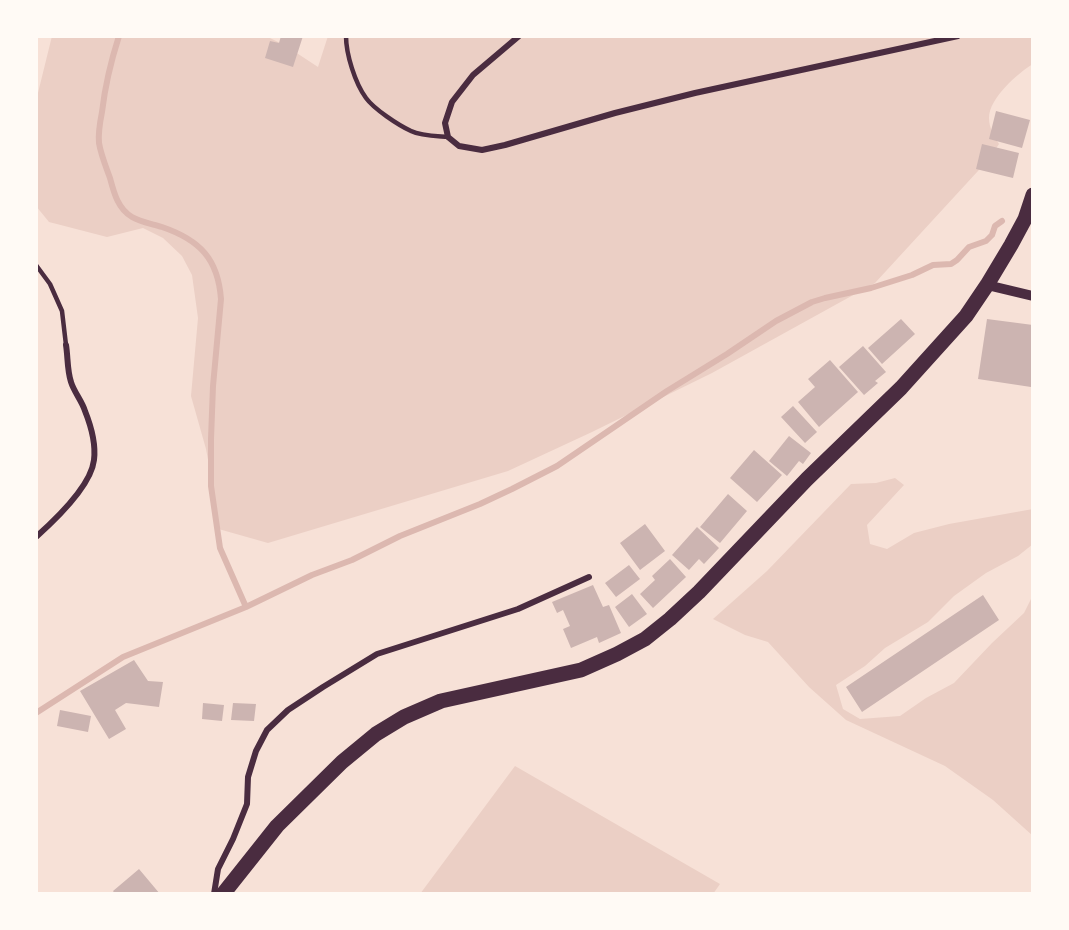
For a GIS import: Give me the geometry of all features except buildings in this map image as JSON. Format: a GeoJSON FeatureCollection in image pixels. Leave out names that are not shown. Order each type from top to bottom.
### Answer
{"type":"FeatureCollection","features":[{"type":"Feature","properties":{"kind":"main road"},"geometry":{"type":"LineString","coordinates":[[223,894],[277,826],[342,762],[376,734],[404,717],[441,701],[581,670],[645,639],[670,619],[699,592],[807,479],[901,388],[966,316],[1011,245],[1033,195]]}},
{"type":"Feature","properties":{"kind":"street"},"geometry":{"type":"LineString","coordinates":[[519,36],[473,75],[452,102],[445,123],[448,137],[459,146],[482,150],[505,145],[615,113],[695,93],[958,36]]}},
{"type":"Feature","properties":{"kind":"street"},"geometry":{"type":"LineString","coordinates":[[987,285],[1033,296]]}},
{"type":"Feature","properties":{"kind":"street"},"geometry":{"type":"LineString","coordinates":[[36,537],[53,522],[87,481],[94,462],[94,441],[85,409],[71,382],[66,345]]}},
{"type":"Feature","properties":{"kind":"street"},"geometry":{"type":"LineString","coordinates":[[214,894],[218,869],[247,804],[248,777],[256,751],[267,730],[288,710],[377,654],[518,609],[589,577]]}},
{"type":"Feature","properties":{"kind":"lane"},"geometry":{"type":"LineString","coordinates":[[346,36],[352,70],[366,98],[386,116],[413,132],[448,137]]}},
{"type":"Feature","properties":{"kind":"lane"},"geometry":{"type":"LineString","coordinates":[[36,265],[50,284],[62,311],[66,345]]}},
{"type":"Feature","properties":{"kind":"shaded area"},"geometry":{"type":"Polygon","coordinates":[[[52,36],[266,36],[318,67],[328,36],[1033,36],[1033,64],[1012,80],[999,94],[990,110],[989,122],[999,144],[989,159],[875,283],[712,373],[508,471],[268,543],[215,528],[212,481],[206,449],[191,396],[198,318],[192,275],[182,256],[163,238],[143,228],[107,237],[49,222],[36,206],[36,101],[52,36]]]}},
{"type":"Feature","properties":{"kind":"shaded area"},"geometry":{"type":"Polygon","coordinates":[[[895,478],[904,485],[867,525],[870,544],[887,549],[914,533],[949,524],[1033,509],[1033,544],[1018,556],[986,573],[954,596],[928,622],[885,648],[865,666],[836,685],[843,709],[860,719],[900,716],[926,698],[954,683],[1024,613],[1033,595],[1033,836],[993,800],[945,766],[846,720],[809,687],[768,642],[745,635],[713,619],[767,571],[851,484],[876,483],[895,478]]]}},
{"type":"Feature","properties":{"kind":"shaded area"},"geometry":{"type":"Polygon","coordinates":[[[515,766],[720,884],[713,894],[420,894],[515,766]]]}},
{"type":"Feature","properties":{"kind":"waterway"},"geometry":{"type":"LineString","coordinates":[[119,36],[107,83],[99,135],[101,152],[115,195],[127,214],[175,232],[197,245],[211,262],[219,285],[221,299],[213,386],[211,486],[220,548],[246,607]]}},
{"type":"Feature","properties":{"kind":"waterway"},"geometry":{"type":"LineString","coordinates":[[36,713],[123,657],[246,607],[312,575],[352,560],[400,536],[512,489],[557,466],[667,391],[776,321],[812,302],[871,288],[912,275],[933,265],[951,264],[969,247],[986,241],[992,235],[995,226],[1002,221]]}}]}
